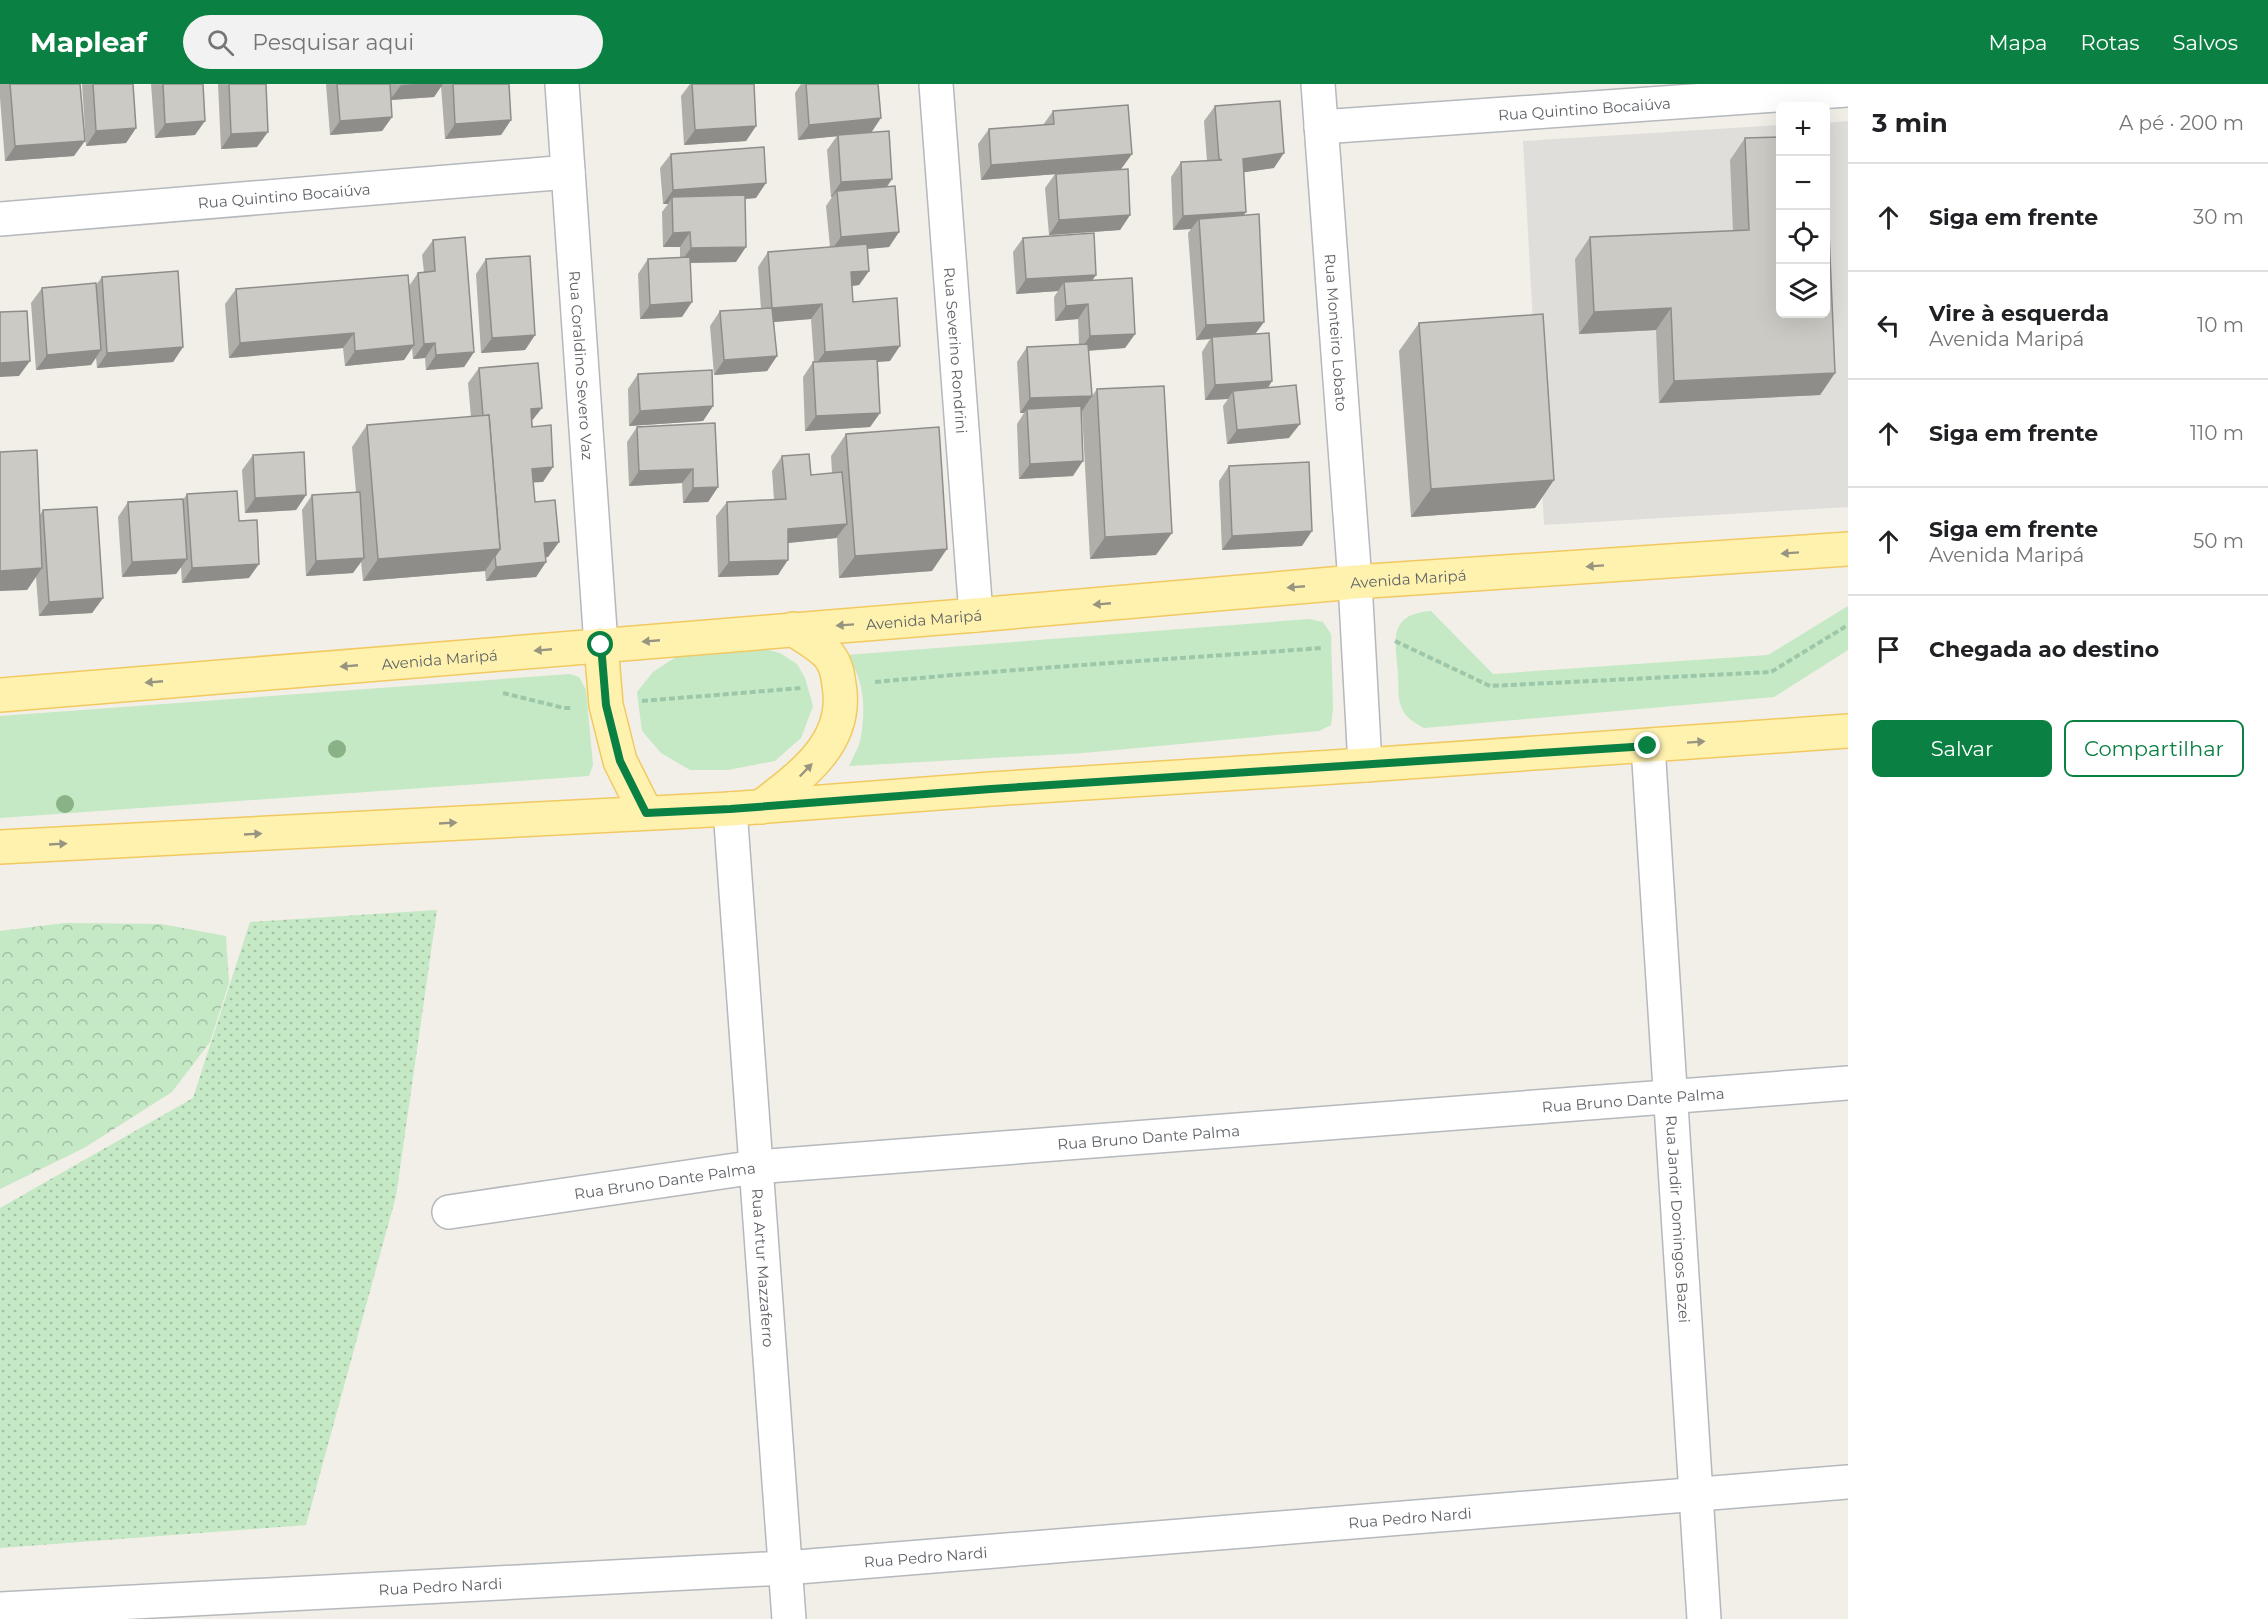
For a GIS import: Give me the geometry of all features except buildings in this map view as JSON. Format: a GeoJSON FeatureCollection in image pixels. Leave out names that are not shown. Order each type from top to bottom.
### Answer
{"type":"FeatureCollection","features":[{"type":"Feature","properties":{"kind":"main road","name":"Avenida Maripá"},"geometry":{"type":"LineString","coordinates":[[0,695],[1355,582],[1848,549]]}},
{"type":"Feature","properties":{"kind":"main road"},"geometry":{"type":"LineString","coordinates":[[745,808],[805,772],[829,742],[841,709],[838,673],[829,656],[793,629]]}},
{"type":"Feature","properties":{"kind":"main road"},"geometry":{"type":"LineString","coordinates":[[601,645],[606,705],[620,761],[646,813]]}},
{"type":"Feature","properties":{"kind":"main road"},"geometry":{"type":"LineString","coordinates":[[0,847],[745,808],[991,789],[1848,731]]}},
{"type":"Feature","properties":{"kind":"street","name":"Rua Coraldino Severo Vaz"},"geometry":{"type":"LineString","coordinates":[[562,84],[601,645]]}},
{"type":"Feature","properties":{"kind":"street","name":"Rua Severino Rondrini"},"geometry":{"type":"LineString","coordinates":[[936,84],[976,615]]}},
{"type":"Feature","properties":{"kind":"street","name":"Rua Monteiro Lobato"},"geometry":{"type":"LineString","coordinates":[[1318,84],[1355,582],[1365,765]]}},
{"type":"Feature","properties":{"kind":"street","name":"Rua Quintino Bocaiúva"},"geometry":{"type":"LineString","coordinates":[[1321,127],[1848,90]]}},
{"type":"Feature","properties":{"kind":"street","name":"Rua Quintino Bocaiúva"},"geometry":{"type":"LineString","coordinates":[[0,219],[568,172]]}},
{"type":"Feature","properties":{"kind":"street","name":"Rua Jandir Domingos Bazei"},"geometry":{"type":"LineString","coordinates":[[1648,746],[1704,1619]]}},
{"type":"Feature","properties":{"kind":"street","name":"Rua Artur Mazzaferro"},"geometry":{"type":"LineString","coordinates":[[745,808],[756,1167],[789,1619]]}},
{"type":"Feature","properties":{"kind":"street","name":"Rua Bruno Dante Palma"},"geometry":{"type":"LineString","coordinates":[[449,1212],[756,1167],[1848,1083]]}},
{"type":"Feature","properties":{"kind":"street","name":"Rua Pedro Nardi"},"geometry":{"type":"LineString","coordinates":[[0,1609],[785,1568],[1848,1482]]}},
{"type":"Feature","properties":{"kind":"path"},"geometry":{"type":"LineString","coordinates":[[498,691],[564,708],[972,673],[1359,645],[1395,640],[1490,686],[1771,672],[1848,625]]}},
{"type":"Feature","properties":{"kind":"shaded area"},"geometry":{"type":"Polygon","coordinates":[[[1848,121],[1848,507],[1544,525],[1523,141],[1776,125],[1776,318],[1830,318],[1830,123],[1848,121]]]}},
{"type":"Feature","properties":{"kind":"green space"},"geometry":{"type":"Polygon","coordinates":[[[1848,606],[1848,650],[1774,697],[1424,728],[1407,716],[1400,702],[1396,650],[1397,631],[1407,617],[1417,613],[1431,611],[1493,674],[1768,655],[1848,606]]]}},
{"type":"Feature","properties":{"kind":"green space"},"geometry":{"type":"Polygon","coordinates":[[[1309,619],[1323,622],[1331,634],[1333,709],[1331,725],[1319,731],[1083,753],[849,766],[860,740],[863,704],[857,673],[846,655],[1309,619]]]}},
{"type":"Feature","properties":{"kind":"green space"},"geometry":{"type":"Polygon","coordinates":[[[757,647],[780,653],[797,664],[805,678],[813,706],[801,738],[775,761],[728,770],[690,770],[661,753],[642,731],[637,692],[653,672],[676,657],[757,647]]]}},
{"type":"Feature","properties":{"kind":"green space"},"geometry":{"type":"Polygon","coordinates":[[[570,674],[579,677],[586,690],[593,765],[589,776],[0,818],[0,716],[570,674]]]}},
{"type":"Feature","properties":{"kind":"green space"},"geometry":{"type":"Polygon","coordinates":[[[437,910],[396,1196],[306,1525],[0,1548],[0,1208],[193,1098],[250,922],[437,910]]]}},
{"type":"Feature","properties":{"kind":"green space"},"geometry":{"type":"Polygon","coordinates":[[[65,923],[161,924],[226,936],[229,983],[210,1042],[172,1092],[84,1148],[0,1189],[0,931],[65,923]]]}},
{"type":"Feature","properties":{"kind":"route"},"geometry":{"type":"LineString","coordinates":[[601,645],[606,705],[620,761],[646,813],[1648,746]]}}]}
